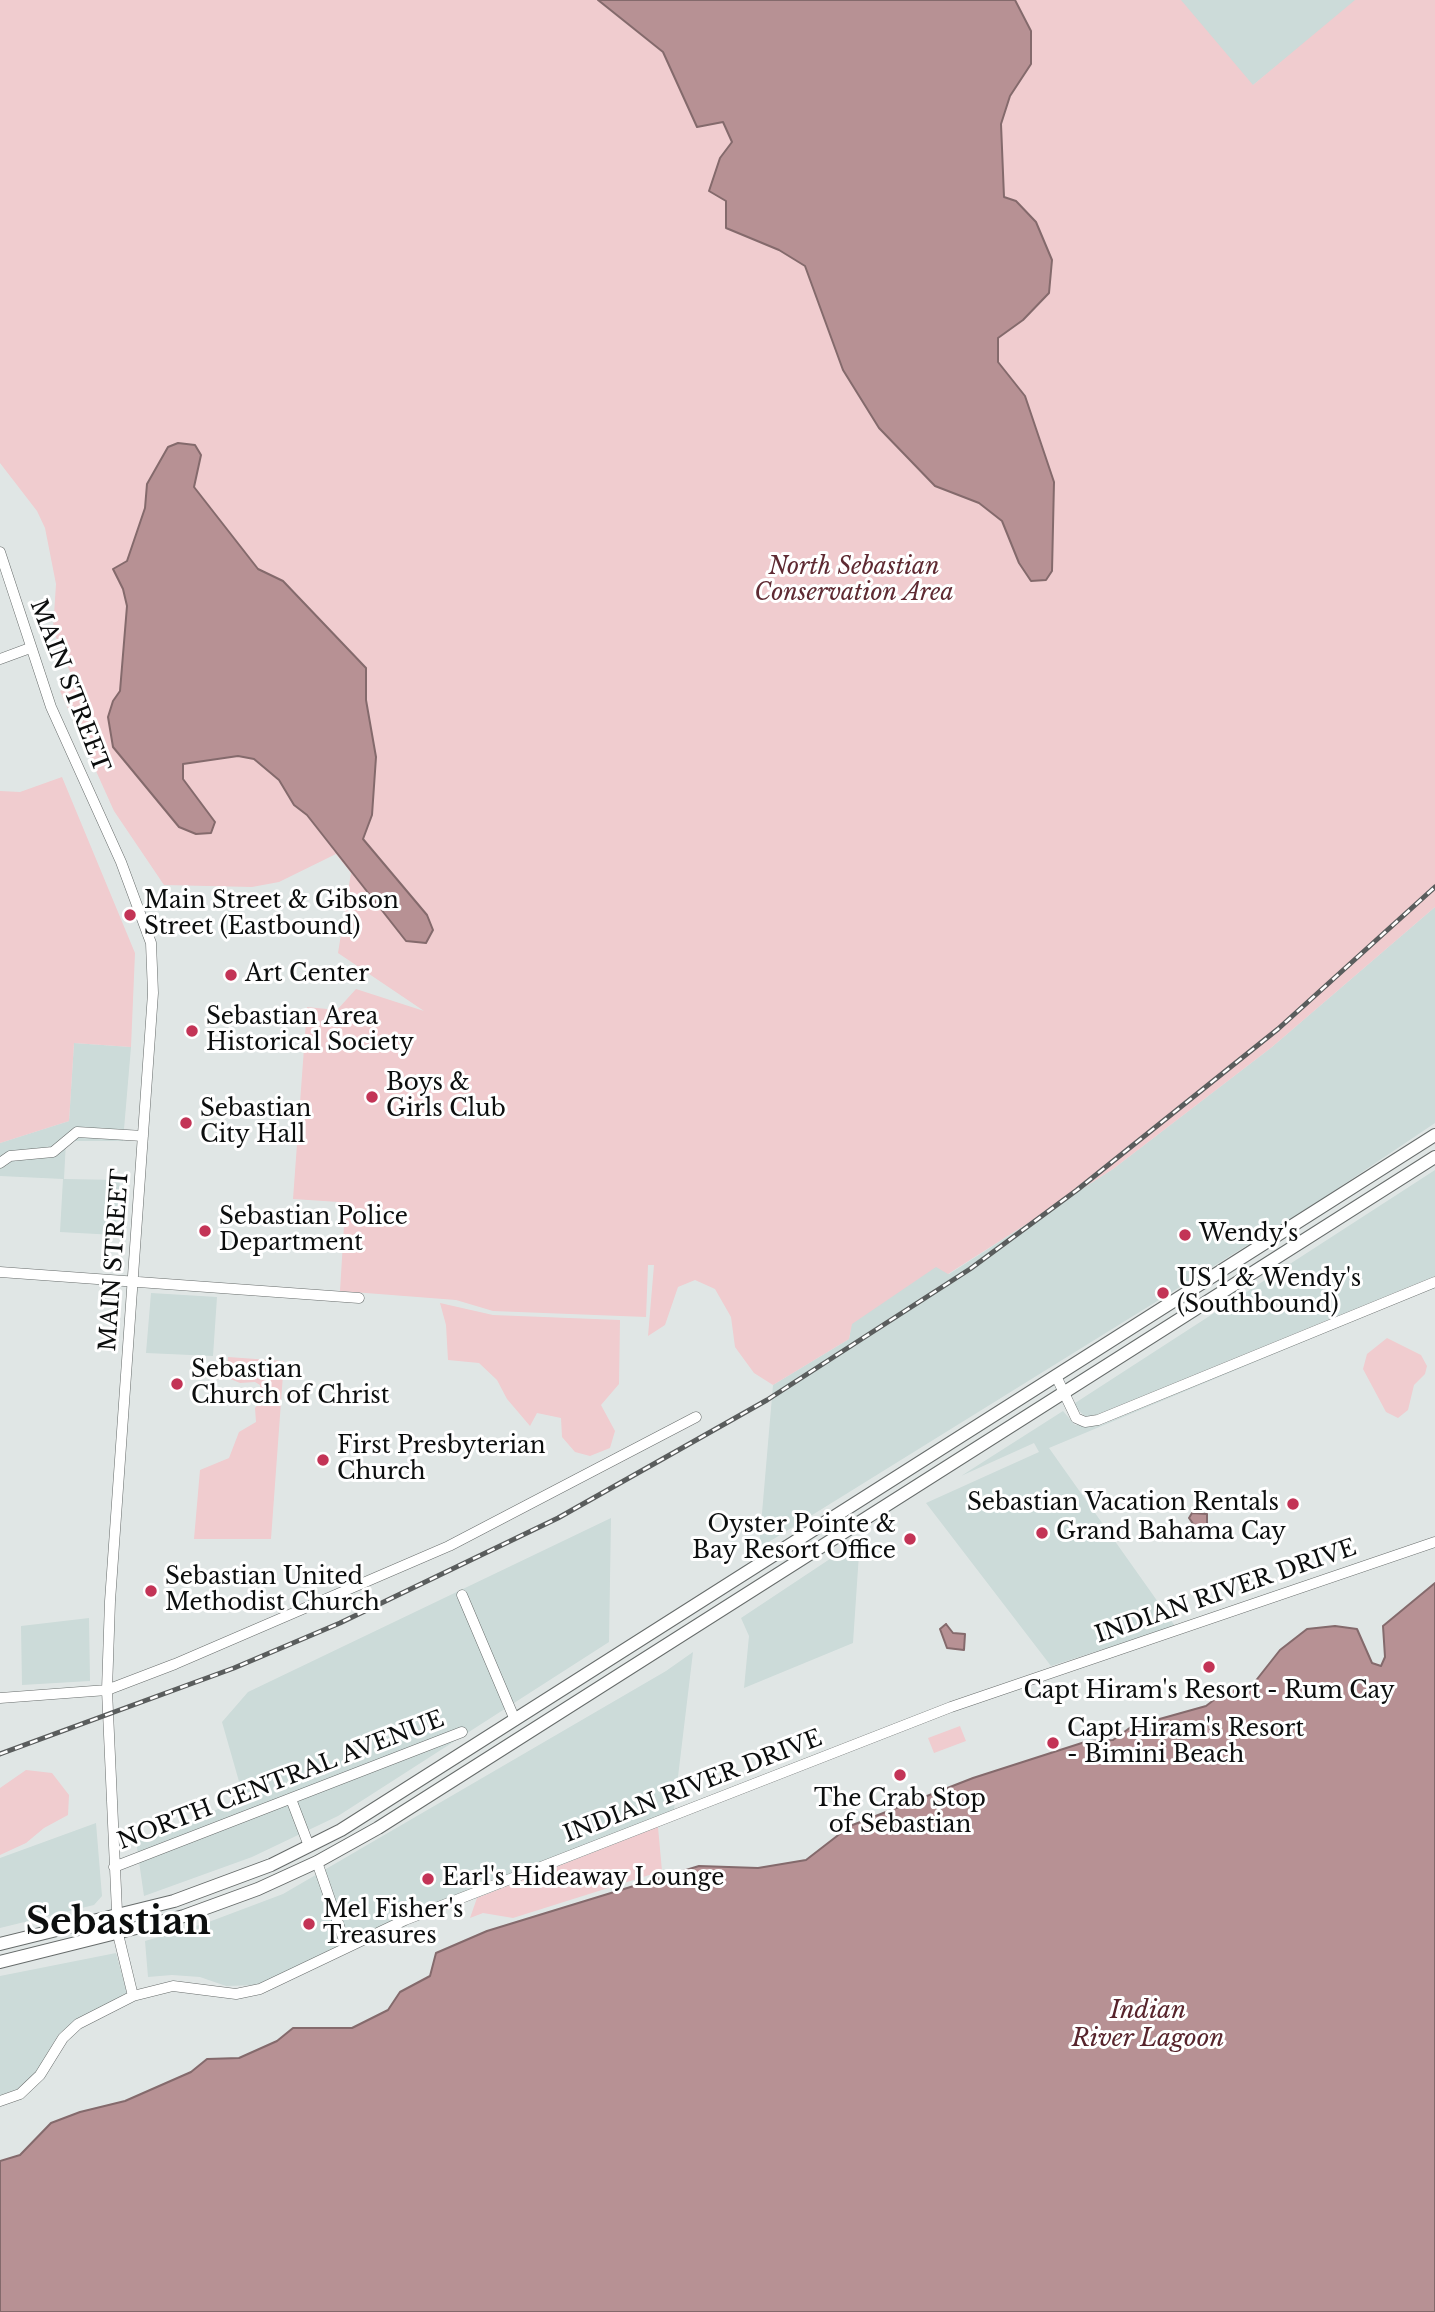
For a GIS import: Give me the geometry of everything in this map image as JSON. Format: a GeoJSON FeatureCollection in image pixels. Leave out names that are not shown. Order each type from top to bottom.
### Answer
{"type":"FeatureCollection","features":[{"type":"Feature","properties":{"kind":"main road"},"geometry":{"type":"LineString","coordinates":[[0,1944],[117,1916],[204,1891],[309,1846],[373,1811],[1435,1135]]}},
{"type":"Feature","properties":{"kind":"main road"},"geometry":{"type":"LineString","coordinates":[[0,1962],[118,1934],[218,1904],[317,1862],[530,1731],[1435,1157]]}},
{"type":"Feature","properties":{"kind":"main road"},"geometry":{"type":"LineString","coordinates":[[530,1731],[532,1719],[545,1700]]}},
{"type":"Feature","properties":{"kind":"main road"},"geometry":{"type":"LineString","coordinates":[[496,1752],[515,1720]]}},
{"type":"Feature","properties":{"kind":"street","name":"MAIN STREET"},"geometry":{"type":"LineString","coordinates":[[0,552],[51,707],[126,874],[151,943],[153,993],[110,1601],[107,1690],[118,1934],[133,1996]]}},
{"type":"Feature","properties":{"kind":"street"},"geometry":{"type":"LineString","coordinates":[[0,659],[30,648]]}},
{"type":"Feature","properties":{"kind":"street"},"geometry":{"type":"LineString","coordinates":[[0,1163],[10,1156],[53,1152],[77,1132],[143,1136]]}},
{"type":"Feature","properties":{"kind":"street"},"geometry":{"type":"LineString","coordinates":[[1245,1256],[1252,1273]]}},
{"type":"Feature","properties":{"kind":"street"},"geometry":{"type":"LineString","coordinates":[[0,1272],[359,1298]]}},
{"type":"Feature","properties":{"kind":"street"},"geometry":{"type":"LineString","coordinates":[[1056,1376],[1076,1418],[1085,1422],[1098,1420],[1435,1282]]}},
{"type":"Feature","properties":{"kind":"street"},"geometry":{"type":"LineString","coordinates":[[0,1698],[107,1690],[449,1546],[696,1417]]}},
{"type":"Feature","properties":{"kind":"street","name":"INDIAN RIVER DRIVE"},"geometry":{"type":"LineString","coordinates":[[0,2101],[20,2094],[40,2075],[63,2038],[78,2024],[133,1996],[173,1986],[236,1994],[260,1989],[346,1946],[951,1707],[1271,1601],[1435,1542]]}},
{"type":"Feature","properties":{"kind":"street"},"geometry":{"type":"LineString","coordinates":[[462,1595],[515,1720]]}},
{"type":"Feature","properties":{"kind":"street","name":"NORTH CENTRAL AVENUE"},"geometry":{"type":"LineString","coordinates":[[114,1867],[462,1731]]}},
{"type":"Feature","properties":{"kind":"street"},"geometry":{"type":"LineString","coordinates":[[291,1799],[309,1846]]}},
{"type":"Feature","properties":{"kind":"street"},"geometry":{"type":"LineString","coordinates":[[317,1862],[346,1946]]}},
{"type":"Feature","properties":{"kind":"shaded area"},"geometry":{"type":"Polygon","coordinates":[[[1170,0],[1359,0],[1237,98],[1170,0]]]}},
{"type":"Feature","properties":{"kind":"shaded area"},"geometry":{"type":"Polygon","coordinates":[[[1435,907],[1435,1123],[1325,1197],[759,1548],[773,1385],[849,1339],[852,1321],[929,1262],[949,1274],[1113,1169],[1272,1047],[1435,907]]]}},
{"type":"Feature","properties":{"kind":"shaded area"},"geometry":{"type":"Polygon","coordinates":[[[74,1043],[131,1047],[123,1141],[66,1141],[64,1179],[120,1180],[115,1235],[60,1232],[63,1179],[0,1176],[0,1143],[69,1121],[74,1043]]]}},
{"type":"Feature","properties":{"kind":"shaded area"},"geometry":{"type":"Polygon","coordinates":[[[1435,1170],[1435,1276],[1096,1415],[1086,1417],[1072,1405],[1435,1170]]]}},
{"type":"Feature","properties":{"kind":"shaded area"},"geometry":{"type":"Polygon","coordinates":[[[1435,1287],[1049,1448],[1175,1626],[1051,1666],[926,1503],[1039,1452],[1034,1443],[961,1476],[1063,1411],[1075,1425],[1101,1425],[1435,1287]]]}},
{"type":"Feature","properties":{"kind":"shaded area"},"geometry":{"type":"Polygon","coordinates":[[[151,1293],[217,1297],[213,1356],[146,1353],[151,1293]]]}},
{"type":"Feature","properties":{"kind":"shaded area"},"geometry":{"type":"Polygon","coordinates":[[[611,1518],[609,1642],[338,1816],[252,1857],[144,1896],[136,1841],[244,1799],[222,1722],[248,1692],[611,1518]]]}},
{"type":"Feature","properties":{"kind":"shaded area"},"geometry":{"type":"Polygon","coordinates":[[[860,1539],[853,1643],[744,1688],[749,1636],[741,1618],[860,1539]]]}},
{"type":"Feature","properties":{"kind":"shaded area"},"geometry":{"type":"Polygon","coordinates":[[[89,1618],[90,1681],[22,1685],[21,1626],[89,1618]]]}},
{"type":"Feature","properties":{"kind":"shaded area"},"geometry":{"type":"Polygon","coordinates":[[[693,1652],[674,1810],[402,1916],[258,1985],[226,1986],[200,1977],[148,1977],[145,1941],[206,1923],[283,1894],[666,1671],[693,1652]]]}},
{"type":"Feature","properties":{"kind":"shaded area"},"geometry":{"type":"Polygon","coordinates":[[[96,1823],[102,1896],[94,1905],[0,1928],[0,1858],[96,1823]]]}},
{"type":"Feature","properties":{"kind":"shaded area"},"geometry":{"type":"Polygon","coordinates":[[[116,1953],[127,1993],[74,2021],[58,2035],[36,2072],[17,2089],[0,2096],[0,1976],[116,1953]]]}},
{"type":"Feature","properties":{"kind":"green space","name":"North Sebastian Conservation Area"},"geometry":{"type":"Polygon","coordinates":[[[0,0],[1181,0],[1253,85],[1355,0],[1435,0],[1435,907],[1272,1047],[1113,1169],[948,1274],[936,1267],[852,1324],[849,1339],[773,1385],[754,1373],[735,1347],[731,1317],[715,1289],[695,1280],[678,1287],[665,1325],[648,1336],[654,1265],[648,1265],[646,1317],[493,1311],[456,1300],[340,1291],[345,1209],[339,1202],[293,1199],[307,1007],[337,1010],[356,989],[424,1011],[338,953],[351,873],[336,854],[279,882],[252,887],[164,885],[114,811],[60,691],[75,684],[53,630],[56,584],[45,528],[37,511],[0,463],[0,0]]]}},
{"type":"Feature","properties":{"kind":"green space"},"geometry":{"type":"Polygon","coordinates":[[[62,777],[135,953],[131,1047],[74,1043],[69,1121],[0,1143],[0,791],[20,792],[62,777]]]}},
{"type":"Feature","properties":{"kind":"green space"},"geometry":{"type":"Polygon","coordinates":[[[440,1303],[493,1315],[620,1320],[619,1384],[601,1405],[615,1431],[610,1448],[590,1456],[575,1452],[562,1437],[561,1418],[537,1413],[530,1426],[507,1399],[497,1380],[479,1363],[448,1360],[446,1325],[440,1303]]]}},
{"type":"Feature","properties":{"kind":"green space"},"geometry":{"type":"Polygon","coordinates":[[[1387,1338],[1421,1355],[1427,1366],[1425,1374],[1414,1385],[1408,1410],[1398,1418],[1386,1412],[1363,1369],[1367,1354],[1387,1338]]]}},
{"type":"Feature","properties":{"kind":"green space"},"geometry":{"type":"Polygon","coordinates":[[[228,1357],[284,1361],[271,1539],[194,1539],[200,1470],[229,1458],[239,1432],[256,1422],[255,1408],[261,1400],[260,1385],[255,1382],[240,1383],[228,1378],[228,1357]]]}},
{"type":"Feature","properties":{"kind":"green space"},"geometry":{"type":"Polygon","coordinates":[[[960,1726],[966,1741],[934,1753],[928,1738],[960,1726]]]}},
{"type":"Feature","properties":{"kind":"green space"},"geometry":{"type":"Polygon","coordinates":[[[26,1770],[52,1773],[69,1795],[68,1815],[44,1828],[26,1843],[0,1855],[0,1788],[26,1770]]]}},
{"type":"Feature","properties":{"kind":"green space"},"geometry":{"type":"Polygon","coordinates":[[[658,1827],[662,1871],[513,1918],[483,1913],[470,1918],[477,1898],[658,1827]]]}},
{"type":"Feature","properties":{"kind":"water"},"geometry":{"type":"Polygon","coordinates":[[[598,0],[1015,0],[1031,31],[1031,64],[1010,96],[1001,124],[1004,197],[1016,201],[1036,222],[1052,260],[1049,293],[1023,320],[998,338],[998,362],[1025,396],[1054,482],[1052,571],[1046,580],[1031,581],[1019,563],[1002,521],[979,503],[935,486],[879,428],[843,370],[805,266],[779,250],[726,228],[726,201],[709,191],[720,158],[732,142],[723,122],[697,127],[663,52],[598,0]]]}},
{"type":"Feature","properties":{"kind":"water"},"geometry":{"type":"Polygon","coordinates":[[[178,443],[195,445],[201,455],[194,487],[258,569],[283,581],[366,668],[366,700],[376,757],[372,815],[363,839],[427,915],[433,930],[426,943],[406,941],[307,815],[294,805],[279,780],[254,759],[238,756],[183,764],[183,779],[215,822],[211,833],[196,834],[179,827],[113,747],[108,717],[113,701],[120,691],[127,606],[123,589],[113,569],[127,561],[145,508],[147,484],[168,447],[178,443]]]}},
{"type":"Feature","properties":{"kind":"water"},"geometry":{"type":"Polygon","coordinates":[[[1192,1513],[1207,1514],[1207,1526],[1196,1528],[1189,1518],[1192,1513]]]}},
{"type":"Feature","properties":{"kind":"water","name":"Indian River Lagoon"},"geometry":{"type":"Polygon","coordinates":[[[1435,1583],[1435,2312],[0,2312],[0,2161],[20,2155],[51,2123],[80,2112],[125,2101],[191,2072],[207,2059],[239,2058],[277,2041],[293,2028],[352,2028],[388,2010],[400,1992],[430,1976],[436,1953],[487,1931],[699,1866],[758,1868],[806,1860],[850,1826],[973,1778],[1088,1741],[1113,1740],[1131,1727],[1206,1706],[1227,1690],[1254,1683],[1280,1650],[1307,1629],[1335,1626],[1357,1629],[1372,1663],[1381,1666],[1385,1657],[1383,1626],[1435,1583]]]}},
{"type":"Feature","properties":{"kind":"water"},"geometry":{"type":"Polygon","coordinates":[[[946,1624],[953,1633],[965,1634],[964,1650],[947,1648],[940,1629],[946,1624]]]}},
{"type":"Feature","properties":{"kind":"railway"},"geometry":{"type":"LineString","coordinates":[[0,1754],[234,1668],[340,1623],[558,1518],[767,1400],[970,1269],[1077,1190],[1278,1029],[1435,887]]}},
{"type":"Feature","properties":{"kind":"place","name":"Main Street & Gibson Street (Eastbound)"},"geometry":{"type":"Point","coordinates":[130,915]}},
{"type":"Feature","properties":{"kind":"place","name":"Art Center"},"geometry":{"type":"Point","coordinates":[231,975]}},
{"type":"Feature","properties":{"kind":"place","name":"Sebastian Area Historical Society"},"geometry":{"type":"Point","coordinates":[192,1031]}},
{"type":"Feature","properties":{"kind":"place","name":"Boys & Girls Club"},"geometry":{"type":"Point","coordinates":[372,1097]}},
{"type":"Feature","properties":{"kind":"place","name":"Sebastian City Hall"},"geometry":{"type":"Point","coordinates":[186,1123]}},
{"type":"Feature","properties":{"kind":"place","name":"Sebastian Police Department"},"geometry":{"type":"Point","coordinates":[205,1231]}},
{"type":"Feature","properties":{"kind":"place","name":"Wendy's"},"geometry":{"type":"Point","coordinates":[1185,1235]}},
{"type":"Feature","properties":{"kind":"place","name":"US 1 & Wendy's (Southbound)"},"geometry":{"type":"Point","coordinates":[1163,1293]}},
{"type":"Feature","properties":{"kind":"place","name":"Sebastian Church of Christ"},"geometry":{"type":"Point","coordinates":[177,1384]}},
{"type":"Feature","properties":{"kind":"place","name":"First Presbyterian Church"},"geometry":{"type":"Point","coordinates":[323,1460]}},
{"type":"Feature","properties":{"kind":"place","name":"Sebastian Vacation Rentals"},"geometry":{"type":"Point","coordinates":[1293,1504]}},
{"type":"Feature","properties":{"kind":"place","name":"Grand Bahama Cay"},"geometry":{"type":"Point","coordinates":[1042,1533]}},
{"type":"Feature","properties":{"kind":"place","name":"Oyster Pointe & Bay Resort Office"},"geometry":{"type":"Point","coordinates":[910,1539]}},
{"type":"Feature","properties":{"kind":"place","name":"Sebastian United Methodist Church"},"geometry":{"type":"Point","coordinates":[151,1591]}},
{"type":"Feature","properties":{"kind":"place","name":"Capt Hiram's Resort - Rum Cay"},"geometry":{"type":"Point","coordinates":[1209,1667]}},
{"type":"Feature","properties":{"kind":"place","name":"Capt Hiram's Resort - Bimini Beach"},"geometry":{"type":"Point","coordinates":[1053,1743]}},
{"type":"Feature","properties":{"kind":"place","name":"The Crab Stop of Sebastian"},"geometry":{"type":"Point","coordinates":[900,1775]}},
{"type":"Feature","properties":{"kind":"place","name":"Earl's Hideaway Lounge"},"geometry":{"type":"Point","coordinates":[428,1879]}},
{"type":"Feature","properties":{"kind":"place","name":"Mel Fisher's Treasures"},"geometry":{"type":"Point","coordinates":[309,1924]}},
{"type":"Feature","properties":{"kind":"district","name":"Sebastian"},"geometry":{"type":"Point","coordinates":[118,1924]}}]}
